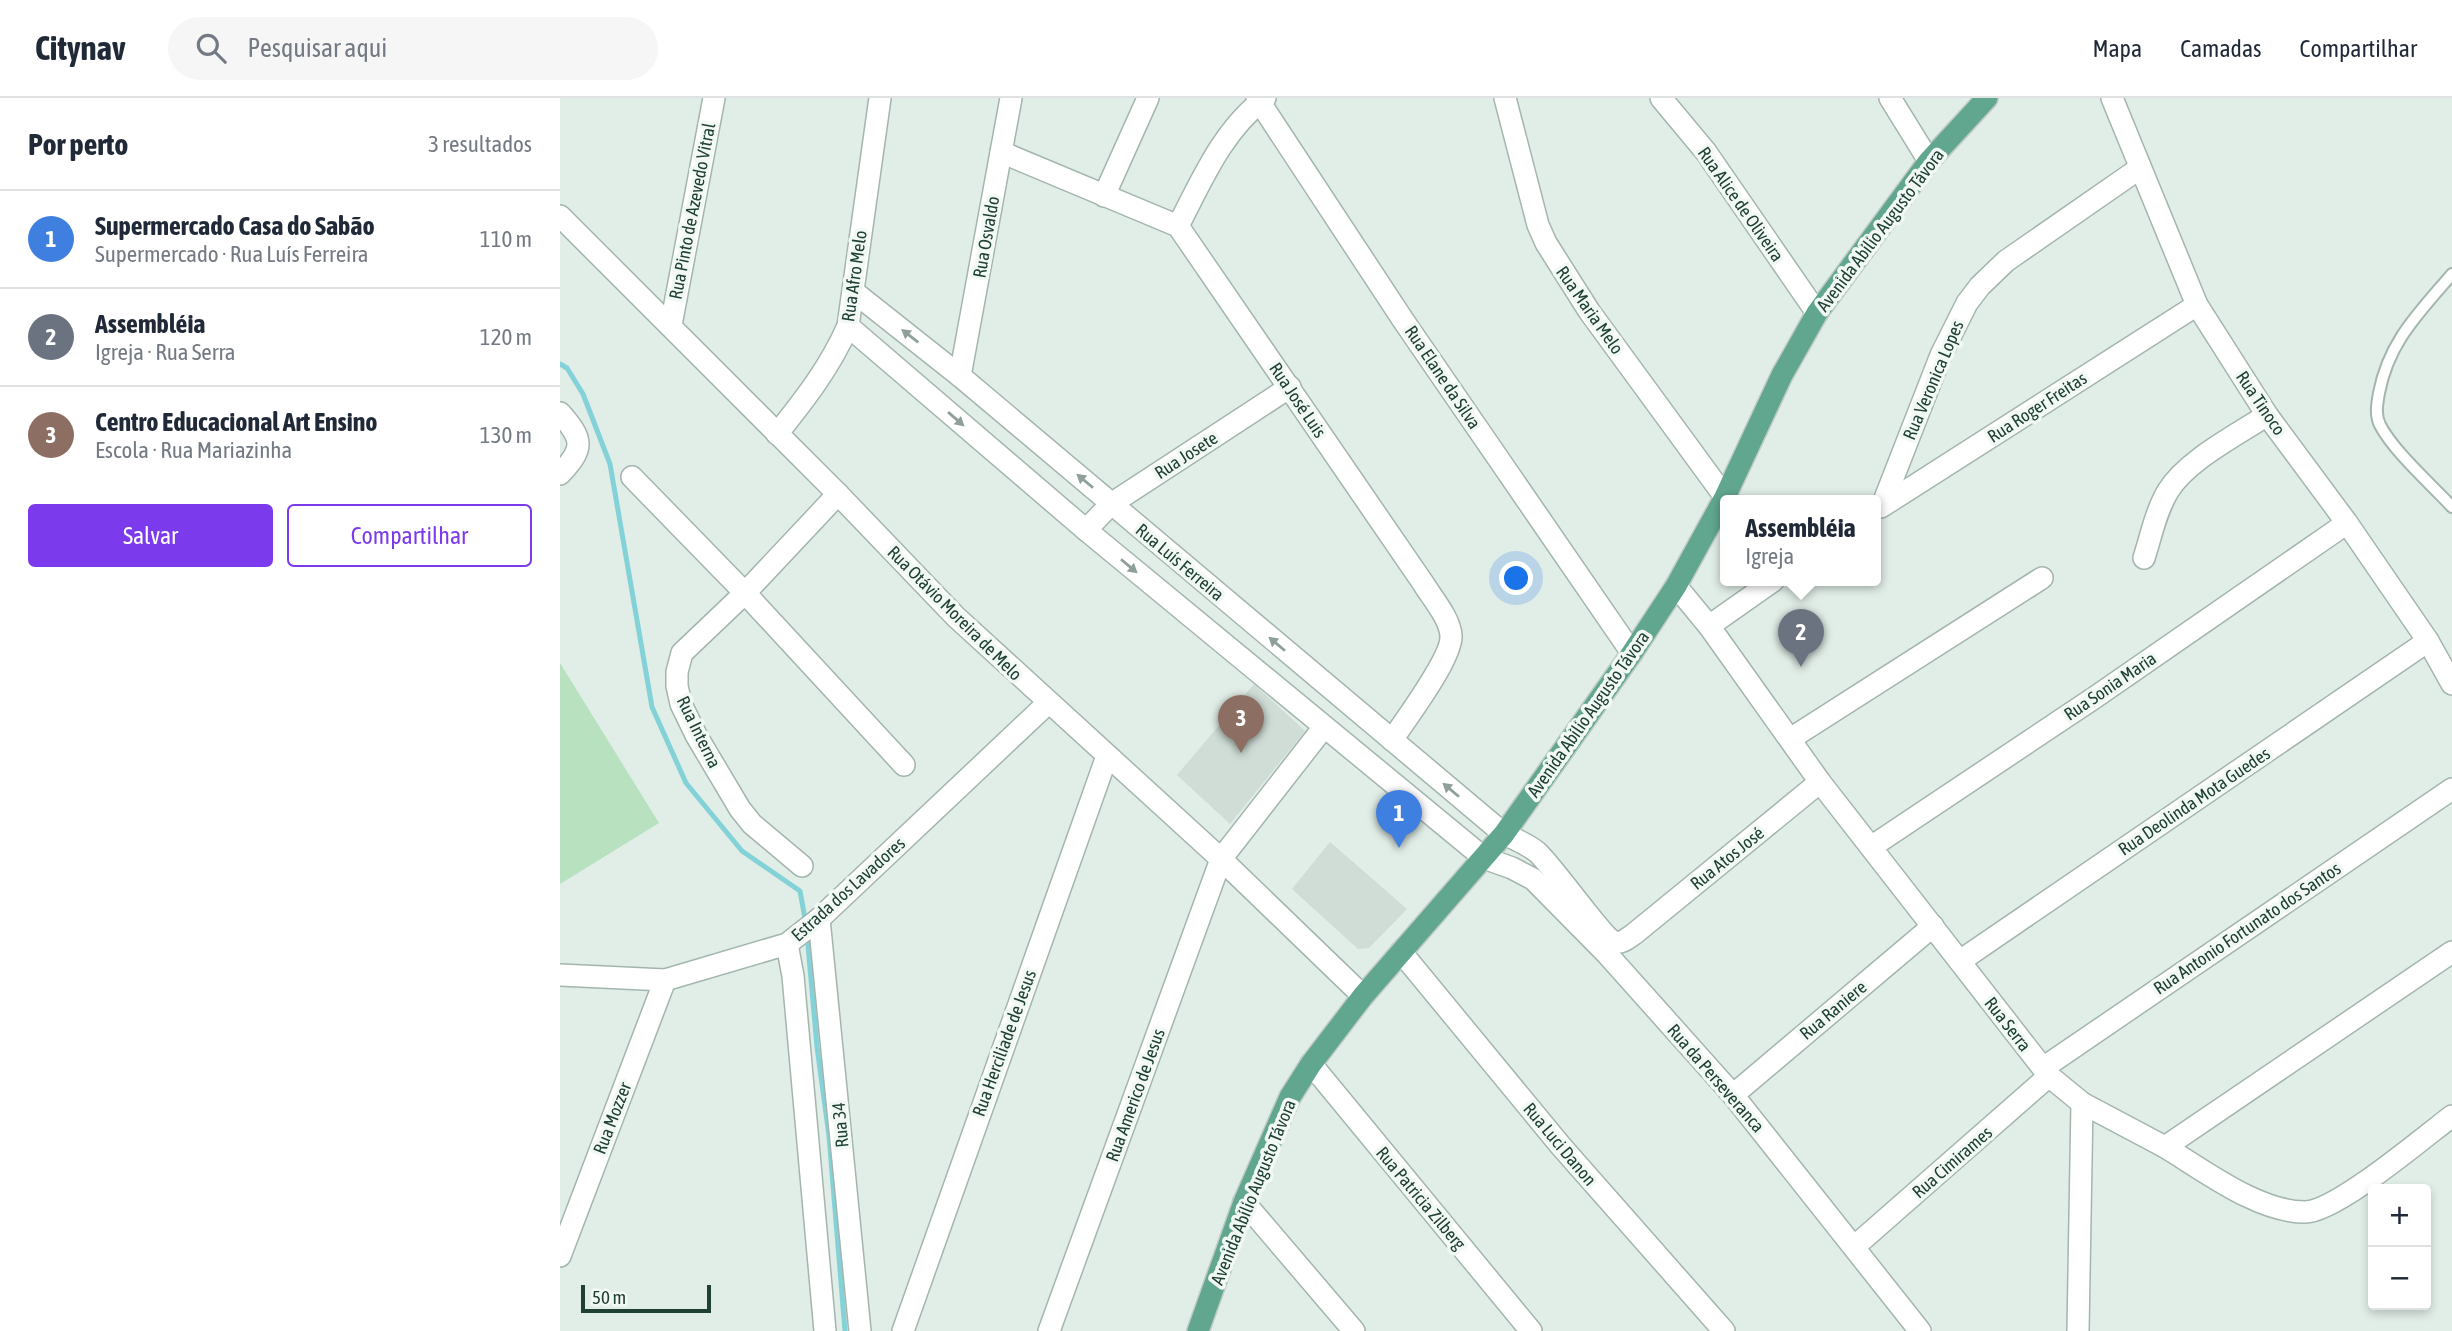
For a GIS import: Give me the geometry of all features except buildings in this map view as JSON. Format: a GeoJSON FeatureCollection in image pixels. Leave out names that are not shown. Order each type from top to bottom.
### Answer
{"type":"FeatureCollection","features":[{"type":"Feature","properties":{"kind":"main road","name":"Avenida Abílio Augusto Távora"},"geometry":{"type":"LineString","coordinates":[[1727,495],[1782,375],[1817,313],[1929,161],[1987,98]]}},
{"type":"Feature","properties":{"kind":"main road","name":"Avenida Abílio Augusto Távora"},"geometry":{"type":"LineString","coordinates":[[1199,1331],[1244,1202],[1282,1114],[1311,1064],[1363,996],[1504,834],[1632,653],[1676,586],[1720,508]]}},
{"type":"Feature","properties":{"kind":"street","name":"Rua Pinto de Azevedo Vitral"},"geometry":{"type":"LineString","coordinates":[[671,325],[714,98]]}},
{"type":"Feature","properties":{"kind":"street","name":"Rua Afro Melo"},"geometry":{"type":"LineString","coordinates":[[777,434],[819,382],[838,351],[848,326],[880,98]]}},
{"type":"Feature","properties":{"kind":"street","name":"Rua Osvaldo"},"geometry":{"type":"LineString","coordinates":[[960,376],[1011,98]]}},
{"type":"Feature","properties":{"kind":"street"},"geometry":{"type":"LineString","coordinates":[[1104,196],[1149,98]]}},
{"type":"Feature","properties":{"kind":"street","name":"Rua Maria Melo"},"geometry":{"type":"LineString","coordinates":[[1505,98],[1538,225],[1546,243],[1589,311],[1725,495]]}},
{"type":"Feature","properties":{"kind":"street","name":"Rua Alice de Oliveira"},"geometry":{"type":"LineString","coordinates":[[1661,98],[1706,152],[1817,313]]}},
{"type":"Feature","properties":{"kind":"street"},"geometry":{"type":"LineString","coordinates":[[1891,98],[1929,161]]}},
{"type":"Feature","properties":{"kind":"street","name":"Rua Tinoco"},"geometry":{"type":"LineString","coordinates":[[2112,98],[2197,305],[2267,415],[2347,523],[2428,641],[2452,684]]}},
{"type":"Feature","properties":{"kind":"street"},"geometry":{"type":"LineString","coordinates":[[1001,152],[1178,226],[1230,131],[1260,99]]}},
{"type":"Feature","properties":{"kind":"street","name":"Rua Elane da Silva"},"geometry":{"type":"LineString","coordinates":[[1260,99],[1404,320],[1632,653]]}},
{"type":"Feature","properties":{"kind":"street","name":"Rua Veronica Lopes"},"geometry":{"type":"LineString","coordinates":[[1881,503],[1941,355],[1973,295],[2006,261],[2140,168]]}},
{"type":"Feature","properties":{"kind":"street","name":"Rua Otávio Moreira de Melo"},"geometry":{"type":"LineString","coordinates":[[560,216],[838,494],[956,617],[1221,859],[1363,996]]}},
{"type":"Feature","properties":{"kind":"street","name":"Rua José Luis"},"geometry":{"type":"LineString","coordinates":[[1178,226],[1423,583],[1449,626],[1450,646],[1442,664],[1392,740]]}},
{"type":"Feature","properties":{"kind":"street","name":"Rua Luís Ferreira"},"geometry":{"type":"LineString","coordinates":[[854,292],[960,376],[1504,834],[1529,846],[1547,862],[1610,939],[1620,942],[1634,934]]}},
{"type":"Feature","properties":{"kind":"street","name":"Rua Roger Freitas"},"geometry":{"type":"LineString","coordinates":[[1881,507],[2197,305]]}},
{"type":"Feature","properties":{"kind":"street","name":"Rua Luís Ferreira"},"geometry":{"type":"LineString","coordinates":[[848,326],[1086,530],[1484,858]]}},
{"type":"Feature","properties":{"kind":"street","name":"Rua Josete"},"geometry":{"type":"LineString","coordinates":[[1086,530],[1111,504],[1290,387]]}},
{"type":"Feature","properties":{"kind":"street"},"geometry":{"type":"LineString","coordinates":[[2144,558],[2161,503],[2179,476],[2267,415]]}},
{"type":"Feature","properties":{"kind":"street"},"geometry":{"type":"LineString","coordinates":[[560,474],[574,460],[579,449],[579,440],[567,421]]}},
{"type":"Feature","properties":{"kind":"street"},"geometry":{"type":"LineString","coordinates":[[632,477],[745,593],[904,765]]}},
{"type":"Feature","properties":{"kind":"street","name":"Rua Interna"},"geometry":{"type":"LineString","coordinates":[[802,866],[752,824],[740,809],[696,735],[681,704],[677,671],[682,653],[745,593],[838,494]]}},
{"type":"Feature","properties":{"kind":"street","name":"Rua Sonia Maria"},"geometry":{"type":"LineString","coordinates":[[1871,847],[2094,698],[2347,523]]}},
{"type":"Feature","properties":{"kind":"street"},"geometry":{"type":"LineString","coordinates":[[1790,738],[2042,578]]}},
{"type":"Feature","properties":{"kind":"street","name":"Rua Serra"},"geometry":{"type":"LineString","coordinates":[[1676,586],[1709,626],[1820,782],[2046,1072],[2082,1103],[2260,1201],[2303,1212],[2314,1211],[2334,1203],[2452,1116]]}},
{"type":"Feature","properties":{"kind":"street"},"geometry":{"type":"LineString","coordinates":[[1709,626],[1766,586]]}},
{"type":"Feature","properties":{"kind":"street","name":"Rua Deolinda Mota Guedes"},"geometry":{"type":"LineString","coordinates":[[1960,961],[2428,641]]}},
{"type":"Feature","properties":{"kind":"street","name":"Estrada dos Lavadores"},"geometry":{"type":"LineString","coordinates":[[560,975],[665,980],[790,941],[816,921],[1048,703]]}},
{"type":"Feature","properties":{"kind":"street"},"geometry":{"type":"LineString","coordinates":[[1354,751],[1375,726]]}},
{"type":"Feature","properties":{"kind":"street","name":"Rua Americo de Jesus"},"geometry":{"type":"LineString","coordinates":[[1049,1331],[1221,859],[1324,727]]}},
{"type":"Feature","properties":{"kind":"street","name":"Rua Herciliade de Jesus"},"geometry":{"type":"LineString","coordinates":[[903,1331],[1107,756]]}},
{"type":"Feature","properties":{"kind":"street","name":"Rua Atos José"},"geometry":{"type":"LineString","coordinates":[[1634,934],[1820,782]]}},
{"type":"Feature","properties":{"kind":"street","name":"Rua Antonio Fortunato dos Santos"},"geometry":{"type":"LineString","coordinates":[[2046,1072],[2452,789]]}},
{"type":"Feature","properties":{"kind":"street","name":"Rua da Perseveranca"},"geometry":{"type":"LineString","coordinates":[[1484,858],[1533,879],[1607,954],[1733,1095],[1920,1331]]}},
{"type":"Feature","properties":{"kind":"street","name":"Rua 34"},"geometry":{"type":"LineString","coordinates":[[816,921],[860,1331]]}},
{"type":"Feature","properties":{"kind":"street","name":"Rua Raniere"},"geometry":{"type":"LineString","coordinates":[[1733,1095],[1933,926]]}},
{"type":"Feature","properties":{"kind":"street"},"geometry":{"type":"LineString","coordinates":[[790,941],[825,1331]]}},
{"type":"Feature","properties":{"kind":"street","name":"Rua Luci Danon"},"geometry":{"type":"LineString","coordinates":[[1401,952],[1559,1145],[1724,1331]]}},
{"type":"Feature","properties":{"kind":"street"},"geometry":{"type":"LineString","coordinates":[[2165,1147],[2452,952]]}},
{"type":"Feature","properties":{"kind":"street","name":"Rua Mozzer"},"geometry":{"type":"LineString","coordinates":[[561,1250],[665,980]]}},
{"type":"Feature","properties":{"kind":"street","name":"Rua Patricia Zilberg"},"geometry":{"type":"LineString","coordinates":[[1311,1064],[1531,1331]]}},
{"type":"Feature","properties":{"kind":"street","name":"Rua Cimirames"},"geometry":{"type":"LineString","coordinates":[[1854,1247],[2046,1072]]}},
{"type":"Feature","properties":{"kind":"street"},"geometry":{"type":"LineString","coordinates":[[2078,1331],[2082,1103]]}},
{"type":"Feature","properties":{"kind":"street"},"geometry":{"type":"LineString","coordinates":[[1244,1202],[1354,1331]]}},
{"type":"Feature","properties":{"kind":"lane"},"geometry":{"type":"LineString","coordinates":[[2452,274],[2393,349],[2383,373],[2377,408],[2381,426],[2403,455],[2452,507]]}},
{"type":"Feature","properties":{"kind":"shaded area"},"geometry":{"type":"Polygon","coordinates":[[[1254,684],[1305,731],[1230,824],[1177,775],[1254,684]]]}},
{"type":"Feature","properties":{"kind":"shaded area"},"geometry":{"type":"Polygon","coordinates":[[[1330,842],[1407,909],[1369,948],[1358,949],[1292,889],[1330,842]]]}},
{"type":"Feature","properties":{"kind":"green space"},"geometry":{"type":"Polygon","coordinates":[[[560,663],[659,823],[560,884],[560,663]]]}},
{"type":"Feature","properties":{"kind":"waterway"},"geometry":{"type":"LineString","coordinates":[[560,364],[567,368],[583,394],[610,464],[652,707],[686,783],[742,851],[800,891],[806,924]]}},
{"type":"Feature","properties":{"kind":"waterway"},"geometry":{"type":"LineString","coordinates":[[807,934],[817,1047],[829,1136],[845,1331]]}},
{"type":"Feature","properties":{"kind":"place","name":"Assembléia"},"geometry":{"type":"Point","coordinates":[1801,667]}},
{"type":"Feature","properties":{"kind":"place","name":"Centro Educacional Art Ensino"},"geometry":{"type":"Point","coordinates":[1241,753]}},
{"type":"Feature","properties":{"kind":"place","name":"Supermercado Casa do Sabão"},"geometry":{"type":"Point","coordinates":[1399,848]}}]}
